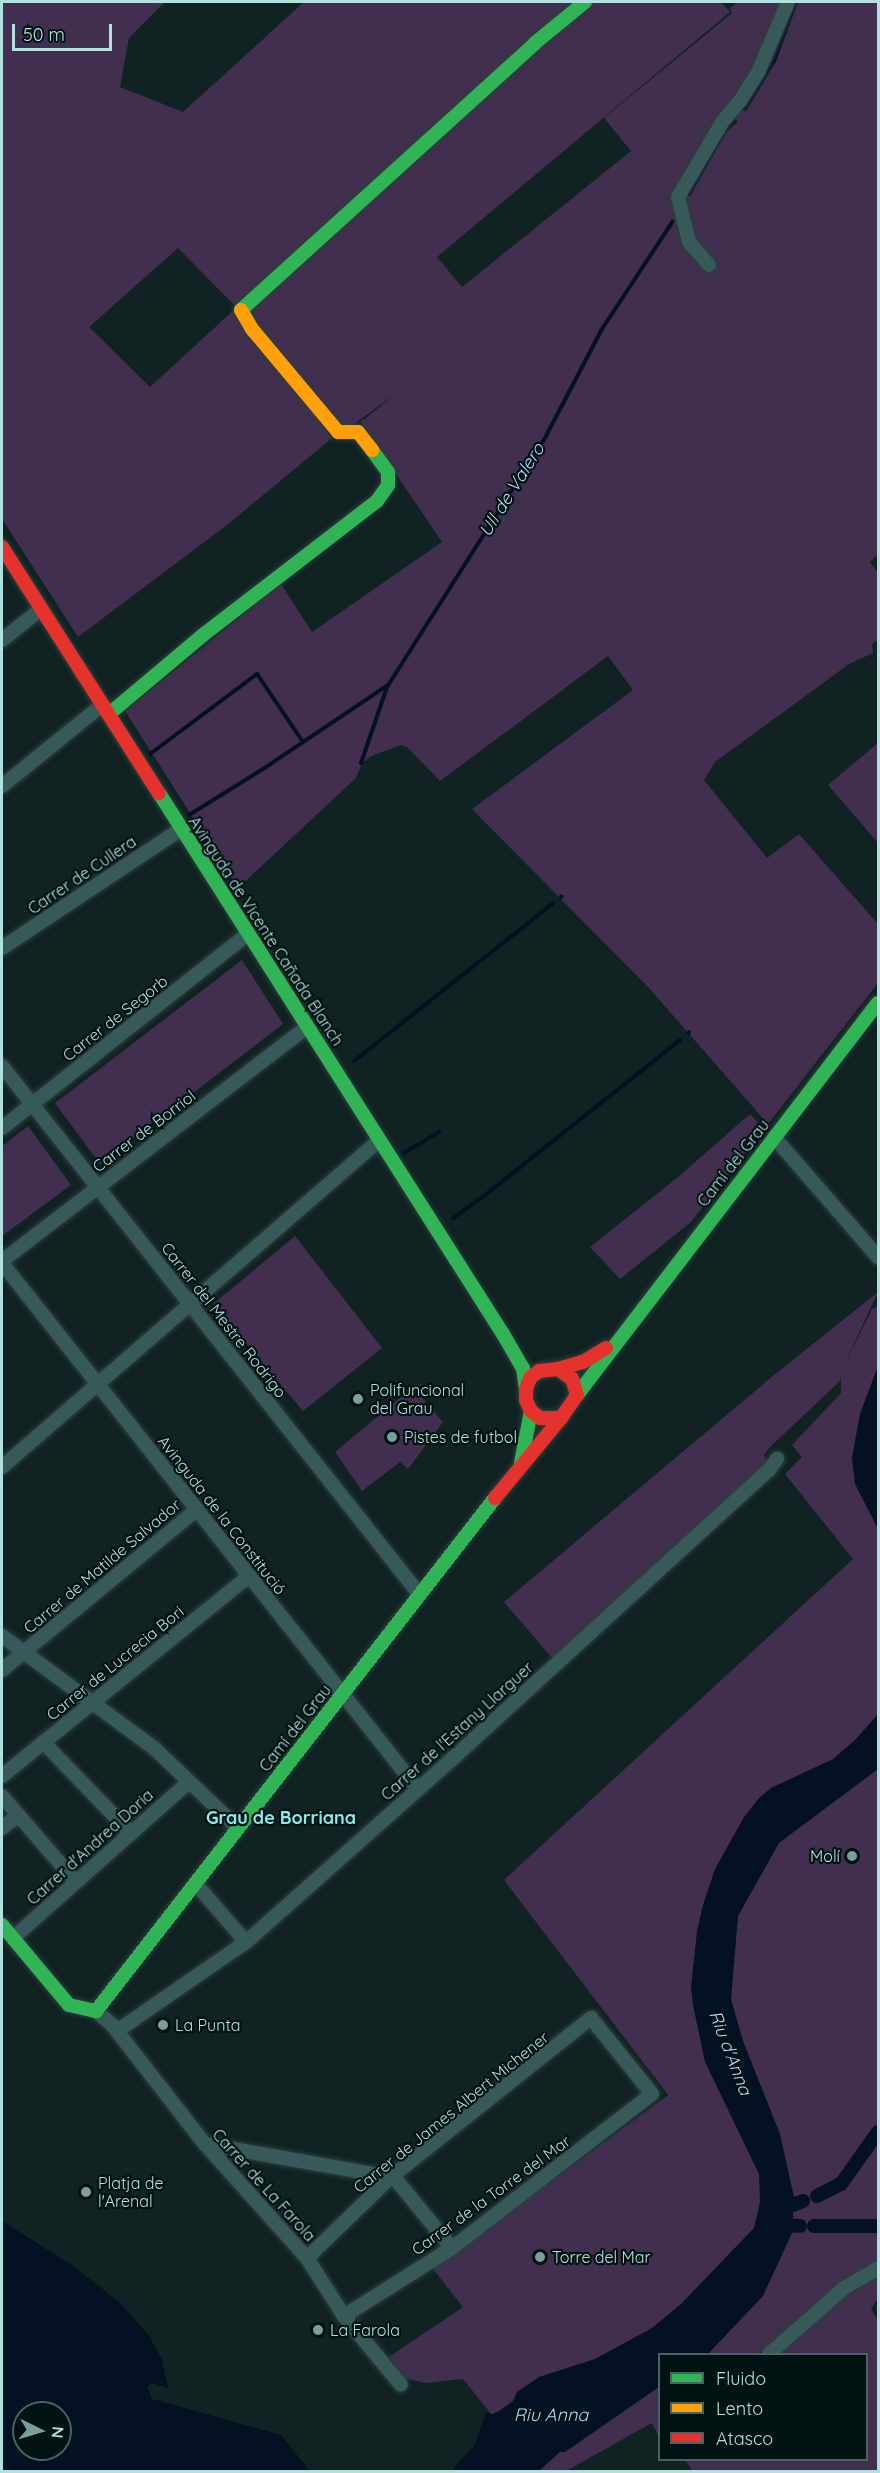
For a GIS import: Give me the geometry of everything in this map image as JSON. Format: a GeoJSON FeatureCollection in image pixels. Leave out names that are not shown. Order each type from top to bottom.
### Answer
{"type":"FeatureCollection","features":[{"type":"Feature","properties":{"kind":"street"},"geometry":{"type":"LineString","coordinates":[[2,786],[105,710],[377,501],[388,485],[388,472],[358,432],[339,432],[252,329],[240,308],[535,43],[585,2]]}},
{"type":"Feature","properties":{"kind":"street"},"geometry":{"type":"LineString","coordinates":[[709,265],[689,242],[678,197],[723,121],[740,101],[759,70],[788,2]]}},
{"type":"Feature","properties":{"kind":"street","name":"Avinguda de Vicente Cañada Blanch"},"geometry":{"type":"LineString","coordinates":[[2,547],[503,1334],[523,1368],[525,1389]]}},
{"type":"Feature","properties":{"kind":"street"},"geometry":{"type":"LineString","coordinates":[[2,640],[41,609]]}},
{"type":"Feature","properties":{"kind":"street","name":"Carrer de Cullera"},"geometry":{"type":"LineString","coordinates":[[2,948],[181,829]]}},
{"type":"Feature","properties":{"kind":"street","name":"Carrer de Segorb"},"geometry":{"type":"LineString","coordinates":[[2,1128],[248,934]]}},
{"type":"Feature","properties":{"kind":"street","name":"Camí del Grau"},"geometry":{"type":"LineString","coordinates":[[577,1395],[614,1344],[879,1003]]}},
{"type":"Feature","properties":{"kind":"street","name":"Carrer de Borriol"},"geometry":{"type":"LineString","coordinates":[[2,1262],[307,1027]]}},
{"type":"Feature","properties":{"kind":"street","name":"Carrer del Mestre Rodrigo"},"geometry":{"type":"LineString","coordinates":[[2,1066],[420,1595]]}},
{"type":"Feature","properties":{"kind":"street"},"geometry":{"type":"LineString","coordinates":[[774,1137],[879,1257]]}},
{"type":"Feature","properties":{"kind":"street"},"geometry":{"type":"LineString","coordinates":[[2,1467],[379,1140]]}},
{"type":"Feature","properties":{"kind":"street","name":"Avinguda de la Constitució"},"geometry":{"type":"LineString","coordinates":[[2,1262],[417,1788]]}},
{"type":"Feature","properties":{"kind":"street","name":"Avinguda de Vicente Cañada Blanch"},"geometry":{"type":"LineString","coordinates":[[503,1334],[554,1369]]}},
{"type":"Feature","properties":{"kind":"street","name":"Camí del Grau"},"geometry":{"type":"LineString","coordinates":[[554,1369],[583,1362],[614,1344]]}},
{"type":"Feature","properties":{"kind":"street"},"geometry":{"type":"LineString","coordinates":[[554,1369],[572,1379],[577,1395],[561,1418],[550,1420],[540,1418],[531,1411],[526,1400],[525,1389],[530,1378],[539,1371],[554,1369]]}},
{"type":"Feature","properties":{"kind":"street","name":"Camí del Grau"},"geometry":{"type":"LineString","coordinates":[[521,1465],[531,1411]]}},
{"type":"Feature","properties":{"kind":"street","name":"Camí del Grau"},"geometry":{"type":"LineString","coordinates":[[96,2010],[521,1465],[561,1418]]}},
{"type":"Feature","properties":{"kind":"street","name":"Carrer de l'Estany Llarguer"},"geometry":{"type":"LineString","coordinates":[[117,2031],[246,1942],[769,1470],[777,1459]]}},
{"type":"Feature","properties":{"kind":"street","name":"Carrer de Matilde Salvador"},"geometry":{"type":"LineString","coordinates":[[2,1670],[197,1509]]}},
{"type":"Feature","properties":{"kind":"street","name":"Carrer de Lucrecia Bori"},"geometry":{"type":"LineString","coordinates":[[2,1776],[249,1576]]}},
{"type":"Feature","properties":{"kind":"street"},"geometry":{"type":"LineString","coordinates":[[2,1636],[156,1749],[238,1828]]}},
{"type":"Feature","properties":{"kind":"street"},"geometry":{"type":"LineString","coordinates":[[43,1742],[131,1833]]}},
{"type":"Feature","properties":{"kind":"street","name":"Carrer d'Andrea Doria"},"geometry":{"type":"LineString","coordinates":[[13,1938],[189,1782]]}},
{"type":"Feature","properties":{"kind":"street"},"geometry":{"type":"LineString","coordinates":[[2,1796],[76,1882]]}},
{"type":"Feature","properties":{"kind":"street"},"geometry":{"type":"LineString","coordinates":[[2,1828],[18,1815]]}},
{"type":"Feature","properties":{"kind":"street"},"geometry":{"type":"LineString","coordinates":[[195,1883],[246,1942]]}},
{"type":"Feature","properties":{"kind":"street"},"geometry":{"type":"LineString","coordinates":[[2,1925],[69,2005],[82,2010],[96,2010]]}},
{"type":"Feature","properties":{"kind":"street","name":"Carrer de La Farola"},"geometry":{"type":"LineString","coordinates":[[96,2010],[117,2031],[205,2145],[307,2258],[344,2316],[401,2385]]}},
{"type":"Feature","properties":{"kind":"street","name":"Carrer de James Albert Michener"},"geometry":{"type":"LineString","coordinates":[[307,2258],[392,2177],[591,2018],[652,2094]]}},
{"type":"Feature","properties":{"kind":"street","name":"Carrer de la Torre del Mar"},"geometry":{"type":"LineString","coordinates":[[344,2316],[452,2248],[652,2094]]}},
{"type":"Feature","properties":{"kind":"street"},"geometry":{"type":"LineString","coordinates":[[205,2145],[392,2177],[452,2248]]}},
{"type":"Feature","properties":{"kind":"street"},"geometry":{"type":"LineString","coordinates":[[771,2353],[844,2288],[879,2268]]}},
{"type":"Feature","properties":{"kind":"shaded area"},"geometry":{"type":"Polygon","coordinates":[[[2,2],[165,2],[129,38],[120,87],[183,112],[304,2],[576,2],[236,307],[178,248],[89,327],[150,387],[236,308],[332,438],[227,525],[78,637],[2,519],[2,2]]]}},
{"type":"Feature","properties":{"kind":"shaded area"},"geometry":{"type":"Polygon","coordinates":[[[591,2],[721,2],[730,12],[437,257],[462,287],[631,151],[604,118],[732,13],[730,8],[738,2],[785,2],[775,31],[676,195],[701,263],[710,272],[716,265],[693,241],[684,193],[792,2],[878,2],[878,554],[870,562],[878,573],[878,640],[872,644],[873,653],[849,664],[715,762],[704,780],[767,858],[799,834],[878,924],[878,983],[768,1124],[649,988],[472,809],[633,690],[608,656],[440,781],[407,747],[401,745],[371,756],[362,763],[356,778],[238,888],[125,711],[281,584],[312,632],[442,542],[360,421],[395,394],[350,427],[334,420],[255,327],[250,307],[591,2]]]}},
{"type":"Feature","properties":{"kind":"shaded area"},"geometry":{"type":"Polygon","coordinates":[[[878,743],[878,843],[828,785],[878,743]]]}},
{"type":"Feature","properties":{"kind":"shaded area"},"geometry":{"type":"Polygon","coordinates":[[[242,960],[283,1024],[100,1164],[55,1103],[242,960]]]}},
{"type":"Feature","properties":{"kind":"shaded area"},"geometry":{"type":"Polygon","coordinates":[[[750,1114],[764,1129],[691,1222],[620,1279],[590,1247],[677,1178],[750,1114]]]}},
{"type":"Feature","properties":{"kind":"shaded area"},"geometry":{"type":"Polygon","coordinates":[[[28,1126],[71,1185],[2,1236],[2,1146],[28,1126]]]}},
{"type":"Feature","properties":{"kind":"shaded area"},"geometry":{"type":"Polygon","coordinates":[[[295,1236],[382,1348],[303,1411],[213,1304],[295,1236]]]}},
{"type":"Feature","properties":{"kind":"shaded area"},"geometry":{"type":"Polygon","coordinates":[[[878,1292],[841,1372],[872,1309],[878,1307],[878,2264],[825,2295],[759,2353],[658,2353],[658,2435],[652,2423],[566,2471],[537,2471],[463,2379],[426,2383],[404,2378],[389,2357],[463,2307],[433,2269],[668,2095],[504,1880],[853,1559],[785,1474],[802,1457],[792,1445],[841,1393],[841,1375],[840,1381],[769,1448],[764,1455],[768,1464],[553,1659],[504,1602],[774,1375],[878,1292]]]}},
{"type":"Feature","properties":{"kind":"shaded area","name":"Pistes de futbol"},"geometry":{"type":"Polygon","coordinates":[[[413,1387],[443,1422],[408,1469],[400,1462],[362,1491],[335,1452],[413,1387]]]}},
{"type":"Feature","properties":{"kind":"shaded area"},"geometry":{"type":"Polygon","coordinates":[[[878,2271],[878,2298],[871,2309],[878,2320],[878,2471],[693,2471],[686,2461],[868,2461],[868,2353],[776,2353],[845,2289],[878,2271]]]}},
{"type":"Feature","properties":{"kind":"water"},"geometry":{"type":"Polygon","coordinates":[[[878,1366],[878,1529],[855,1484],[852,1458],[860,1414],[878,1366]]]}},
{"type":"Feature","properties":{"kind":"water","name":"Riu Anna"},"geometry":{"type":"Polygon","coordinates":[[[878,1714],[878,1769],[779,1843],[738,1916],[731,1999],[743,2041],[780,2134],[794,2197],[792,2233],[763,2296],[709,2353],[658,2353],[658,2388],[565,2452],[560,2452],[539,2471],[456,2471],[454,2467],[475,2445],[486,2412],[492,2414],[499,2411],[513,2401],[517,2392],[539,2377],[595,2359],[652,2328],[681,2304],[754,2228],[760,2202],[759,2174],[705,2062],[693,2005],[691,1988],[697,1931],[715,1869],[744,1817],[759,1798],[771,1788],[833,1759],[855,1740],[878,1714]]]}},
{"type":"Feature","properties":{"kind":"water"},"geometry":{"type":"Polygon","coordinates":[[[2,2221],[73,2266],[119,2302],[149,2336],[162,2360],[168,2388],[152,2383],[147,2386],[152,2399],[281,2435],[310,2471],[2,2471],[2,2221]]]}},
{"type":"Feature","properties":{"kind":"waterway","name":"Ull de Valero"},"geometry":{"type":"LineString","coordinates":[[745,109],[774,61],[796,2]]}},
{"type":"Feature","properties":{"kind":"waterway","name":"Ull de Valero"},"geometry":{"type":"LineString","coordinates":[[689,194],[725,131],[735,121]]}},
{"type":"Feature","properties":{"kind":"waterway","name":"Ull de Valero"},"geometry":{"type":"LineString","coordinates":[[361,763],[387,687],[546,436],[602,329],[673,221]]}},
{"type":"Feature","properties":{"kind":"waterway"},"geometry":{"type":"LineString","coordinates":[[150,754],[257,674],[303,742]]}},
{"type":"Feature","properties":{"kind":"waterway"},"geometry":{"type":"LineString","coordinates":[[189,815],[263,769],[388,685]]}},
{"type":"Feature","properties":{"kind":"waterway"},"geometry":{"type":"LineString","coordinates":[[354,1061],[552,904]]}},
{"type":"Feature","properties":{"kind":"waterway"},"geometry":{"type":"LineString","coordinates":[[453,1218],[680,1040]]}},
{"type":"Feature","properties":{"kind":"waterway"},"geometry":{"type":"LineString","coordinates":[[404,1153],[439,1132]]}},
{"type":"Feature","properties":{"kind":"waterway"},"geometry":{"type":"LineString","coordinates":[[817,2196],[841,2184],[878,2132]]}},
{"type":"Feature","properties":{"kind":"waterway"},"geometry":{"type":"LineString","coordinates":[[777,2211],[803,2201]]}},
{"type":"Feature","properties":{"kind":"waterway"},"geometry":{"type":"LineString","coordinates":[[775,2225],[800,2226]]}},
{"type":"Feature","properties":{"kind":"waterway"},"geometry":{"type":"LineString","coordinates":[[814,2226],[878,2226]]}},
{"type":"Feature","properties":{"kind":"traffic: fast"},"geometry":{"type":"LineString","coordinates":[[241,310],[535,43],[585,2]]}},
{"type":"Feature","properties":{"kind":"traffic: fast"},"geometry":{"type":"LineString","coordinates":[[109,714],[203,635],[377,501],[388,485],[388,472],[372,450]]}},
{"type":"Feature","properties":{"kind":"traffic: fast"},"geometry":{"type":"LineString","coordinates":[[159,793],[503,1334],[523,1368],[526,1389]]}},
{"type":"Feature","properties":{"kind":"traffic: fast"},"geometry":{"type":"LineString","coordinates":[[577,1395],[878,1003]]}},
{"type":"Feature","properties":{"kind":"traffic: fast"},"geometry":{"type":"LineString","coordinates":[[521,1463],[531,1411]]}},
{"type":"Feature","properties":{"kind":"traffic: fast"},"geometry":{"type":"LineString","coordinates":[[2,1925],[69,2005],[96,2011],[495,1498]]}},
{"type":"Feature","properties":{"kind":"traffic: slow"},"geometry":{"type":"LineString","coordinates":[[241,310],[252,329],[338,432],[358,432],[372,450]]}},
{"type":"Feature","properties":{"kind":"traffic: jam"},"geometry":{"type":"LineString","coordinates":[[2,547],[159,793]]}},
{"type":"Feature","properties":{"kind":"traffic: jam"},"geometry":{"type":"LineString","coordinates":[[558,1369],[583,1362],[606,1348]]}},
{"type":"Feature","properties":{"kind":"traffic: jam"},"geometry":{"type":"LineString","coordinates":[[495,1498],[561,1418],[577,1395],[572,1379],[558,1369],[539,1371],[530,1378],[526,1389],[526,1400],[531,1411],[540,1418],[561,1418]]}},
{"type":"Feature","properties":{"kind":"place","name":"Polifuncional del Grau"},"geometry":{"type":"Point","coordinates":[358,1399]}},
{"type":"Feature","properties":{"kind":"place","name":"Pistes de futbol"},"geometry":{"type":"Point","coordinates":[392,1437]}},
{"type":"Feature","properties":{"kind":"place","name":"Molí"},"geometry":{"type":"Point","coordinates":[852,1856]}},
{"type":"Feature","properties":{"kind":"place","name":"La Punta"},"geometry":{"type":"Point","coordinates":[163,2025]}},
{"type":"Feature","properties":{"kind":"place","name":"Platja de l'Arenal"},"geometry":{"type":"Point","coordinates":[86,2192]}},
{"type":"Feature","properties":{"kind":"place","name":"Torre del Mar"},"geometry":{"type":"Point","coordinates":[540,2257]}},
{"type":"Feature","properties":{"kind":"place","name":"La Farola"},"geometry":{"type":"Point","coordinates":[318,2330]}},
{"type":"Feature","properties":{"kind":"district","name":"Grau de Borriana"},"geometry":{"type":"Point","coordinates":[281,1818]}},
{"type":"Feature","properties":{"kind":"water label","name":"Riu d'Anna"},"geometry":{"type":"Point","coordinates":[730,2053]}}]}
